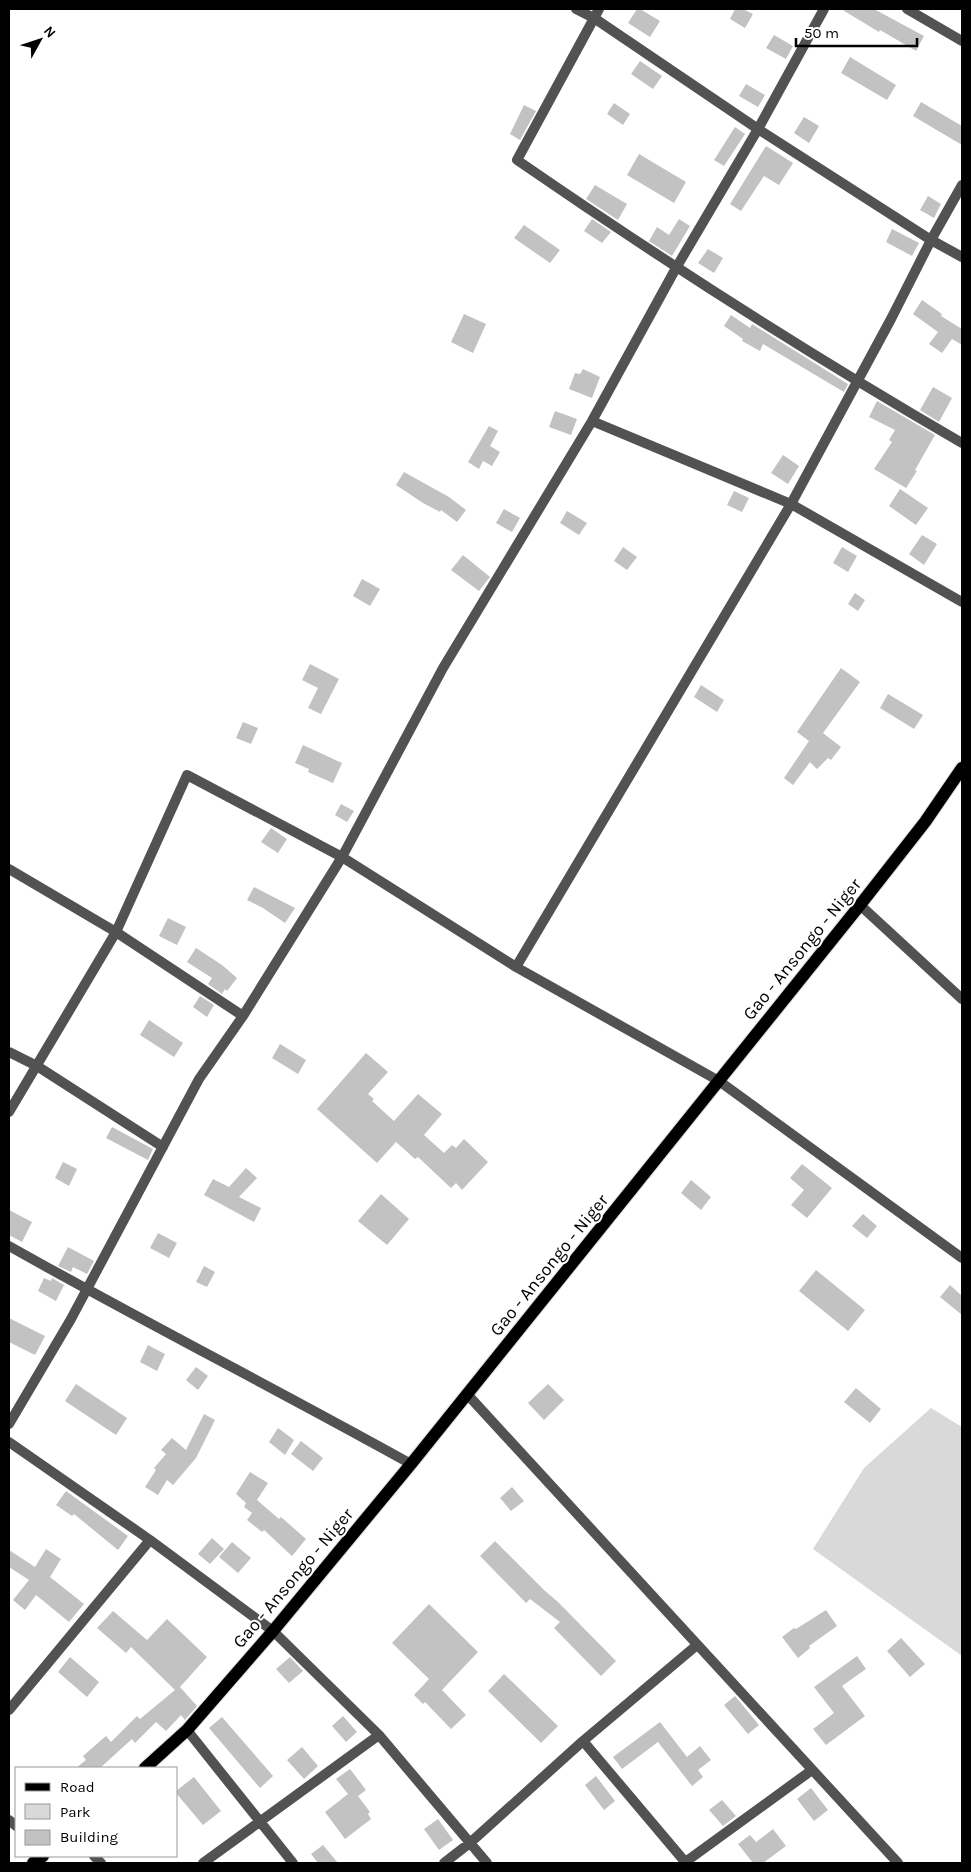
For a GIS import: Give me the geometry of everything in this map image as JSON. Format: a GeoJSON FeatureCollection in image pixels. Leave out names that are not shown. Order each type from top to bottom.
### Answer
{"type":"FeatureCollection","features":[{"type":"Feature","properties":{"kind":"main road","name":"Gao - Ansongo - Niger"},"geometry":{"type":"LineString","coordinates":[[146,1767],[187,1730],[273,1631],[411,1464],[860,905],[925,822],[962,768]]}},
{"type":"Feature","properties":{"kind":"street"},"geometry":{"type":"LineString","coordinates":[[576,9],[596,14],[758,129],[931,240],[962,257]]}},
{"type":"Feature","properties":{"kind":"street"},"geometry":{"type":"LineString","coordinates":[[9,1424],[86,1290],[199,1079],[243,1016],[342,857],[443,668],[592,421],[676,268],[758,129],[824,9]]}},
{"type":"Feature","properties":{"kind":"street"},"geometry":{"type":"LineString","coordinates":[[907,9],[962,41]]}},
{"type":"Feature","properties":{"kind":"street"},"geometry":{"type":"LineString","coordinates":[[596,14],[517,160],[676,268],[857,382],[962,443]]}},
{"type":"Feature","properties":{"kind":"street"},"geometry":{"type":"LineString","coordinates":[[516,967],[791,504],[962,185]]}},
{"type":"Feature","properties":{"kind":"street"},"geometry":{"type":"LineString","coordinates":[[592,421],[791,504],[962,602]]}},
{"type":"Feature","properties":{"kind":"street"},"geometry":{"type":"LineString","coordinates":[[9,1112],[116,932],[187,775],[342,857],[516,967],[719,1081],[962,1258]]}},
{"type":"Feature","properties":{"kind":"street"},"geometry":{"type":"LineString","coordinates":[[9,869],[116,932],[243,1016]]}},
{"type":"Feature","properties":{"kind":"street"},"geometry":{"type":"LineString","coordinates":[[860,905],[962,999]]}},
{"type":"Feature","properties":{"kind":"street"},"geometry":{"type":"LineString","coordinates":[[9,1052],[37,1066],[163,1147]]}},
{"type":"Feature","properties":{"kind":"street"},"geometry":{"type":"LineString","coordinates":[[9,1246],[86,1290],[411,1464]]}},
{"type":"Feature","properties":{"kind":"street"},"geometry":{"type":"LineString","coordinates":[[467,1394],[898,1863]]}},
{"type":"Feature","properties":{"kind":"street"},"geometry":{"type":"LineString","coordinates":[[9,1442],[150,1540],[273,1631],[379,1735],[487,1863]]}},
{"type":"Feature","properties":{"kind":"street"},"geometry":{"type":"LineString","coordinates":[[9,1710],[150,1540]]}},
{"type":"Feature","properties":{"kind":"street"},"geometry":{"type":"LineString","coordinates":[[444,1863],[471,1842],[583,1741],[697,1645]]}},
{"type":"Feature","properties":{"kind":"street"},"geometry":{"type":"LineString","coordinates":[[187,1730],[293,1863]]}},
{"type":"Feature","properties":{"kind":"street"},"geometry":{"type":"LineString","coordinates":[[203,1863],[379,1735]]}},
{"type":"Feature","properties":{"kind":"street"},"geometry":{"type":"LineString","coordinates":[[583,1741],[685,1863],[812,1770]]}},
{"type":"Feature","properties":{"kind":"green space"},"geometry":{"type":"Polygon","coordinates":[[[931,1408],[962,1427],[962,1656],[813,1549],[864,1468],[931,1408]]]}},
{"type":"Feature","properties":{"kind":"building"},"geometry":{"type":"Polygon","coordinates":[[[637,9],[660,21],[650,37],[628,23],[637,9]]]}},
{"type":"Feature","properties":{"kind":"building"},"geometry":{"type":"Polygon","coordinates":[[[735,9],[743,9],[753,14],[745,28],[730,19],[735,9]]]}},
{"type":"Feature","properties":{"kind":"building"},"geometry":{"type":"Polygon","coordinates":[[[841,9],[874,9],[924,36],[916,51],[880,30],[879,32],[841,9]]]}},
{"type":"Feature","properties":{"kind":"building"},"geometry":{"type":"Polygon","coordinates":[[[774,35],[793,46],[786,59],[766,48],[774,35]]]}},
{"type":"Feature","properties":{"kind":"building"},"geometry":{"type":"Polygon","coordinates":[[[850,57],[896,85],[887,100],[841,73],[850,57]]]}},
{"type":"Feature","properties":{"kind":"building"},"geometry":{"type":"Polygon","coordinates":[[[640,61],[662,76],[653,89],[631,74],[640,61]]]}},
{"type":"Feature","properties":{"kind":"building"},"geometry":{"type":"Polygon","coordinates":[[[746,84],[765,95],[758,107],[739,96],[746,84]]]}},
{"type":"Feature","properties":{"kind":"building"},"geometry":{"type":"Polygon","coordinates":[[[921,102],[962,126],[962,145],[913,116],[921,102]]]}},
{"type":"Feature","properties":{"kind":"building"},"geometry":{"type":"Polygon","coordinates":[[[614,103],[630,114],[623,125],[607,114],[614,103]]]}},
{"type":"Feature","properties":{"kind":"building"},"geometry":{"type":"Polygon","coordinates":[[[524,105],[536,111],[520,140],[510,134],[524,105]]]}},
{"type":"Feature","properties":{"kind":"building"},"geometry":{"type":"Polygon","coordinates":[[[804,117],[819,126],[809,143],[794,133],[804,117]]]}},
{"type":"Feature","properties":{"kind":"building"},"geometry":{"type":"Polygon","coordinates":[[[735,127],[745,134],[724,166],[714,160],[735,127]]]}},
{"type":"Feature","properties":{"kind":"building"},"geometry":{"type":"Polygon","coordinates":[[[766,146],[793,163],[779,185],[764,176],[741,211],[730,204],[766,146]]]}},
{"type":"Feature","properties":{"kind":"building"},"geometry":{"type":"Polygon","coordinates":[[[639,154],[686,182],[674,203],[627,175],[639,154]]]}},
{"type":"Feature","properties":{"kind":"building"},"geometry":{"type":"Polygon","coordinates":[[[595,185],[627,204],[618,220],[586,199],[595,185]]]}},
{"type":"Feature","properties":{"kind":"building"},"geometry":{"type":"Polygon","coordinates":[[[928,196],[941,204],[934,218],[920,210],[928,196]]]}},
{"type":"Feature","properties":{"kind":"building"},"geometry":{"type":"Polygon","coordinates":[[[592,219],[611,232],[602,243],[584,231],[592,219]]]}},
{"type":"Feature","properties":{"kind":"building"},"geometry":{"type":"Polygon","coordinates":[[[679,219],[690,226],[672,256],[649,241],[657,227],[669,235],[679,219]]]}},
{"type":"Feature","properties":{"kind":"building"},"geometry":{"type":"Polygon","coordinates":[[[524,225],[560,250],[550,263],[514,238],[524,225]]]}},
{"type":"Feature","properties":{"kind":"building"},"geometry":{"type":"Polygon","coordinates":[[[892,229],[919,243],[912,256],[886,242],[892,229]]]}},
{"type":"Feature","properties":{"kind":"building"},"geometry":{"type":"Polygon","coordinates":[[[708,249],[723,258],[714,273],[698,263],[708,249]]]}},
{"type":"Feature","properties":{"kind":"building"},"geometry":{"type":"Polygon","coordinates":[[[922,300],[942,314],[941,316],[962,329],[962,345],[952,339],[942,353],[929,344],[938,332],[913,314],[922,300]]]}},
{"type":"Feature","properties":{"kind":"building"},"geometry":{"type":"Polygon","coordinates":[[[464,314],[486,324],[473,353],[451,342],[464,314]]]}},
{"type":"Feature","properties":{"kind":"building"},"geometry":{"type":"Polygon","coordinates":[[[731,315],[750,328],[752,324],[848,384],[844,392],[763,344],[760,351],[742,341],[743,339],[724,326],[731,315]]]}},
{"type":"Feature","properties":{"kind":"building"},"geometry":{"type":"Polygon","coordinates":[[[583,369],[600,377],[592,398],[569,389],[575,373],[580,374],[583,369]]]}},
{"type":"Feature","properties":{"kind":"building"},"geometry":{"type":"Polygon","coordinates":[[[933,387],[952,398],[939,422],[920,410],[933,387]]]}},
{"type":"Feature","properties":{"kind":"building"},"geometry":{"type":"Polygon","coordinates":[[[877,401],[935,435],[906,488],[874,469],[892,442],[889,440],[895,430],[869,417],[877,401]]]}},
{"type":"Feature","properties":{"kind":"building"},"geometry":{"type":"Polygon","coordinates":[[[555,411],[577,419],[571,435],[549,427],[555,411]]]}},
{"type":"Feature","properties":{"kind":"building"},"geometry":{"type":"Polygon","coordinates":[[[489,426],[498,431],[490,446],[500,452],[492,466],[483,461],[479,469],[468,462],[489,426]]]}},
{"type":"Feature","properties":{"kind":"building"},"geometry":{"type":"Polygon","coordinates":[[[783,455],[799,466],[788,484],[771,473],[783,455]]]}},
{"type":"Feature","properties":{"kind":"building"},"geometry":{"type":"Polygon","coordinates":[[[404,472],[449,497],[466,510],[457,522],[441,510],[440,512],[423,503],[396,485],[404,472]]]}},
{"type":"Feature","properties":{"kind":"building"},"geometry":{"type":"Polygon","coordinates":[[[900,489],[928,508],[916,525],[889,506],[900,489]]]}},
{"type":"Feature","properties":{"kind":"building"},"geometry":{"type":"Polygon","coordinates":[[[734,491],[749,498],[742,512],[727,505],[734,491]]]}},
{"type":"Feature","properties":{"kind":"building"},"geometry":{"type":"Polygon","coordinates":[[[504,509],[520,518],[512,532],[496,523],[504,509]]]}},
{"type":"Feature","properties":{"kind":"building"},"geometry":{"type":"Polygon","coordinates":[[[567,511],[587,523],[579,535],[560,523],[567,511]]]}},
{"type":"Feature","properties":{"kind":"building"},"geometry":{"type":"Polygon","coordinates":[[[922,535],[937,544],[924,565],[909,554],[922,535]]]}},
{"type":"Feature","properties":{"kind":"building"},"geometry":{"type":"Polygon","coordinates":[[[623,547],[637,557],[627,570],[614,561],[623,547]]]}},
{"type":"Feature","properties":{"kind":"building"},"geometry":{"type":"Polygon","coordinates":[[[842,547],[857,556],[848,572],[833,563],[842,547]]]}},
{"type":"Feature","properties":{"kind":"building"},"geometry":{"type":"Polygon","coordinates":[[[463,555],[490,577],[479,591],[451,570],[463,555]]]}},
{"type":"Feature","properties":{"kind":"building"},"geometry":{"type":"Polygon","coordinates":[[[362,579],[380,589],[370,606],[353,596],[362,579]]]}},
{"type":"Feature","properties":{"kind":"building"},"geometry":{"type":"Polygon","coordinates":[[[855,593],[865,600],[858,611],[848,604],[855,593]]]}},
{"type":"Feature","properties":{"kind":"building"},"geometry":{"type":"Polygon","coordinates":[[[310,664],[339,679],[321,714],[308,708],[318,688],[302,680],[310,664]]]}},
{"type":"Feature","properties":{"kind":"building"},"geometry":{"type":"Polygon","coordinates":[[[841,668],[860,682],[823,733],[841,747],[831,760],[828,758],[817,769],[810,762],[793,785],[784,778],[809,741],[797,732],[841,668]]]}},
{"type":"Feature","properties":{"kind":"building"},"geometry":{"type":"Polygon","coordinates":[[[701,685],[724,700],[717,712],[694,697],[701,685]]]}},
{"type":"Feature","properties":{"kind":"building"},"geometry":{"type":"Polygon","coordinates":[[[888,694],[923,715],[914,729],[880,708],[888,694]]]}},
{"type":"Feature","properties":{"kind":"building"},"geometry":{"type":"Polygon","coordinates":[[[243,722],[258,728],[251,744],[236,738],[243,722]]]}},
{"type":"Feature","properties":{"kind":"building"},"geometry":{"type":"Polygon","coordinates":[[[303,745],[342,763],[333,783],[308,772],[309,769],[295,763],[303,745]]]}},
{"type":"Feature","properties":{"kind":"building"},"geometry":{"type":"Polygon","coordinates":[[[341,804],[354,811],[347,822],[335,815],[341,804]]]}},
{"type":"Feature","properties":{"kind":"building"},"geometry":{"type":"Polygon","coordinates":[[[271,828],[287,839],[278,853],[261,842],[271,828]]]}},
{"type":"Feature","properties":{"kind":"building"},"geometry":{"type":"Polygon","coordinates":[[[254,887],[295,908],[285,923],[247,900],[254,887]]]}},
{"type":"Feature","properties":{"kind":"building"},"geometry":{"type":"Polygon","coordinates":[[[168,918],[186,927],[177,945],[159,936],[168,918]]]}},
{"type":"Feature","properties":{"kind":"building"},"geometry":{"type":"Polygon","coordinates":[[[196,948],[222,965],[237,978],[227,991],[225,989],[222,994],[208,984],[212,978],[187,962],[196,948]]]}},
{"type":"Feature","properties":{"kind":"building"},"geometry":{"type":"Polygon","coordinates":[[[200,996],[214,1005],[207,1017],[193,1007],[200,996]]]}},
{"type":"Feature","properties":{"kind":"building"},"geometry":{"type":"Polygon","coordinates":[[[149,1020],[183,1043],[174,1057],[140,1035],[149,1020]]]}},
{"type":"Feature","properties":{"kind":"building"},"geometry":{"type":"Polygon","coordinates":[[[280,1044],[306,1060],[298,1074],[272,1058],[280,1044]]]}},
{"type":"Feature","properties":{"kind":"building"},"geometry":{"type":"Polygon","coordinates":[[[366,1053],[388,1072],[368,1094],[374,1099],[372,1101],[394,1121],[418,1094],[442,1114],[424,1135],[444,1153],[452,1145],[456,1148],[464,1139],[488,1162],[462,1190],[456,1183],[451,1188],[418,1157],[415,1159],[396,1142],[377,1163],[317,1109],[366,1053]]]}},
{"type":"Feature","properties":{"kind":"building"},"geometry":{"type":"Polygon","coordinates":[[[112,1127],[153,1149],[148,1160],[106,1138],[112,1127]]]}},
{"type":"Feature","properties":{"kind":"building"},"geometry":{"type":"Polygon","coordinates":[[[63,1162],[77,1169],[69,1186],[55,1178],[63,1162]]]}},
{"type":"Feature","properties":{"kind":"building"},"geometry":{"type":"Polygon","coordinates":[[[802,1164],[832,1188],[807,1218],[791,1205],[804,1190],[790,1178],[802,1164]]]}},
{"type":"Feature","properties":{"kind":"building"},"geometry":{"type":"Polygon","coordinates":[[[246,1168],[257,1178],[239,1197],[261,1208],[254,1222],[204,1195],[213,1179],[229,1187],[246,1168]]]}},
{"type":"Feature","properties":{"kind":"building"},"geometry":{"type":"Polygon","coordinates":[[[691,1180],[711,1197],[701,1210],[681,1193],[691,1180]]]}},
{"type":"Feature","properties":{"kind":"building"},"geometry":{"type":"Polygon","coordinates":[[[381,1194],[409,1219],[387,1245],[358,1221],[381,1194]]]}},
{"type":"Feature","properties":{"kind":"building"},"geometry":{"type":"Polygon","coordinates":[[[9,1210],[32,1222],[22,1242],[9,1235],[9,1210]]]}},
{"type":"Feature","properties":{"kind":"building"},"geometry":{"type":"Polygon","coordinates":[[[863,1214],[877,1226],[867,1238],[852,1226],[863,1214]]]}},
{"type":"Feature","properties":{"kind":"building"},"geometry":{"type":"Polygon","coordinates":[[[158,1233],[177,1243],[169,1258],[150,1248],[158,1233]]]}},
{"type":"Feature","properties":{"kind":"building"},"geometry":{"type":"Polygon","coordinates":[[[68,1247],[94,1261],[87,1274],[73,1267],[71,1272],[58,1266],[68,1247]]]}},
{"type":"Feature","properties":{"kind":"building"},"geometry":{"type":"Polygon","coordinates":[[[204,1266],[215,1272],[207,1287],[196,1282],[204,1266]]]}},
{"type":"Feature","properties":{"kind":"building"},"geometry":{"type":"Polygon","coordinates":[[[816,1270],[865,1310],[848,1331],[799,1291],[816,1270]]]}},
{"type":"Feature","properties":{"kind":"building"},"geometry":{"type":"Polygon","coordinates":[[[44,1278],[51,1281],[52,1278],[64,1285],[56,1301],[38,1291],[44,1278]]]}},
{"type":"Feature","properties":{"kind":"building"},"geometry":{"type":"Polygon","coordinates":[[[950,1285],[962,1296],[962,1315],[940,1297],[950,1285]]]}},
{"type":"Feature","properties":{"kind":"building"},"geometry":{"type":"Polygon","coordinates":[[[9,1318],[45,1336],[35,1355],[9,1342],[9,1318]]]}},
{"type":"Feature","properties":{"kind":"building"},"geometry":{"type":"Polygon","coordinates":[[[148,1345],[165,1354],[157,1371],[140,1362],[148,1345]]]}},
{"type":"Feature","properties":{"kind":"building"},"geometry":{"type":"Polygon","coordinates":[[[196,1367],[208,1376],[198,1390],[186,1380],[196,1367]]]}},
{"type":"Feature","properties":{"kind":"building"},"geometry":{"type":"Polygon","coordinates":[[[76,1384],[127,1418],[116,1435],[65,1401],[76,1384]]]}},
{"type":"Feature","properties":{"kind":"building"},"geometry":{"type":"Polygon","coordinates":[[[548,1384],[564,1400],[544,1420],[528,1403],[548,1384]]]}},
{"type":"Feature","properties":{"kind":"building"},"geometry":{"type":"Polygon","coordinates":[[[856,1388],[881,1409],[870,1423],[844,1402],[856,1388]]]}},
{"type":"Feature","properties":{"kind":"building"},"geometry":{"type":"Polygon","coordinates":[[[204,1414],[215,1420],[196,1458],[173,1485],[167,1480],[158,1495],[145,1487],[156,1470],[154,1468],[166,1454],[161,1450],[172,1438],[186,1450],[204,1414]]]}},
{"type":"Feature","properties":{"kind":"building"},"geometry":{"type":"Polygon","coordinates":[[[278,1428],[294,1440],[285,1455],[269,1442],[278,1428]]]}},
{"type":"Feature","properties":{"kind":"building"},"geometry":{"type":"Polygon","coordinates":[[[301,1441],[323,1458],[313,1471],[291,1454],[301,1441]]]}},
{"type":"Feature","properties":{"kind":"building"},"geometry":{"type":"Polygon","coordinates":[[[250,1472],[268,1483],[257,1500],[279,1519],[281,1517],[306,1539],[292,1556],[264,1530],[262,1532],[247,1520],[252,1513],[244,1507],[246,1503],[236,1494],[250,1472]]]}},
{"type":"Feature","properties":{"kind":"building"},"geometry":{"type":"Polygon","coordinates":[[[512,1487],[524,1501],[511,1511],[500,1498],[512,1487]]]}},
{"type":"Feature","properties":{"kind":"building"},"geometry":{"type":"Polygon","coordinates":[[[66,1491],[128,1536],[118,1550],[74,1514],[72,1516],[56,1505],[66,1491]]]}},
{"type":"Feature","properties":{"kind":"building"},"geometry":{"type":"Polygon","coordinates":[[[212,1538],[224,1549],[210,1564],[198,1554],[212,1538]]]}},
{"type":"Feature","properties":{"kind":"building"},"geometry":{"type":"Polygon","coordinates":[[[495,1541],[616,1661],[601,1676],[554,1628],[560,1622],[530,1599],[526,1603],[480,1556],[495,1541]]]}},
{"type":"Feature","properties":{"kind":"building"},"geometry":{"type":"Polygon","coordinates":[[[232,1542],[251,1558],[238,1573],[219,1557],[232,1542]]]}},
{"type":"Feature","properties":{"kind":"building"},"geometry":{"type":"Polygon","coordinates":[[[46,1549],[61,1559],[50,1577],[84,1604],[69,1622],[36,1595],[25,1610],[13,1600],[29,1580],[9,1567],[9,1550],[35,1567],[46,1549]]]}},
{"type":"Feature","properties":{"kind":"building"},"geometry":{"type":"Polygon","coordinates":[[[429,1604],[478,1652],[442,1690],[466,1715],[451,1729],[425,1702],[423,1704],[414,1695],[429,1679],[392,1643],[429,1604]]]}},
{"type":"Feature","properties":{"kind":"building"},"geometry":{"type":"Polygon","coordinates":[[[826,1610],[837,1626],[809,1646],[810,1648],[798,1658],[782,1637],[826,1610]]]}},
{"type":"Feature","properties":{"kind":"building"},"geometry":{"type":"Polygon","coordinates":[[[113,1611],[147,1640],[167,1619],[207,1657],[180,1687],[197,1706],[185,1720],[181,1715],[166,1731],[156,1722],[135,1743],[132,1739],[101,1767],[77,1767],[86,1760],[83,1756],[106,1736],[111,1742],[137,1716],[140,1719],[175,1690],[131,1647],[126,1653],[97,1628],[113,1611]]]}},
{"type":"Feature","properties":{"kind":"building"},"geometry":{"type":"Polygon","coordinates":[[[901,1638],[925,1664],[910,1677],[887,1651],[901,1638]]]}},
{"type":"Feature","properties":{"kind":"building"},"geometry":{"type":"Polygon","coordinates":[[[857,1656],[866,1669],[842,1686],[865,1716],[826,1745],[813,1729],[834,1713],[814,1687],[857,1656]]]}},
{"type":"Feature","properties":{"kind":"building"},"geometry":{"type":"Polygon","coordinates":[[[70,1657],[99,1682],[87,1697],[58,1672],[70,1657]]]}},
{"type":"Feature","properties":{"kind":"building"},"geometry":{"type":"Polygon","coordinates":[[[290,1657],[303,1671],[289,1683],[276,1669],[290,1657]]]}},
{"type":"Feature","properties":{"kind":"building"},"geometry":{"type":"Polygon","coordinates":[[[504,1674],[558,1726],[541,1743],[488,1691],[504,1674]]]}},
{"type":"Feature","properties":{"kind":"building"},"geometry":{"type":"Polygon","coordinates":[[[735,1696],[759,1725],[748,1734],[724,1705],[735,1696]]]}},
{"type":"Feature","properties":{"kind":"building"},"geometry":{"type":"Polygon","coordinates":[[[343,1716],[357,1732],[346,1742],[332,1726],[343,1716]]]}},
{"type":"Feature","properties":{"kind":"building"},"geometry":{"type":"Polygon","coordinates":[[[222,1717],[273,1776],[260,1788],[209,1728],[222,1717]]]}},
{"type":"Feature","properties":{"kind":"building"},"geometry":{"type":"Polygon","coordinates":[[[660,1722],[687,1757],[700,1746],[711,1760],[698,1770],[703,1777],[692,1786],[658,1742],[622,1769],[613,1757],[660,1722]]]}},
{"type":"Feature","properties":{"kind":"building"},"geometry":{"type":"Polygon","coordinates":[[[302,1747],[318,1766],[304,1779],[287,1760],[302,1747]]]}},
{"type":"Feature","properties":{"kind":"building"},"geometry":{"type":"Polygon","coordinates":[[[350,1769],[366,1790],[358,1796],[370,1812],[368,1814],[371,1819],[345,1839],[325,1812],[348,1794],[336,1779],[350,1769]]]}},
{"type":"Feature","properties":{"kind":"building"},"geometry":{"type":"Polygon","coordinates":[[[596,1776],[615,1801],[604,1810],[585,1785],[596,1776]]]}},
{"type":"Feature","properties":{"kind":"building"},"geometry":{"type":"Polygon","coordinates":[[[194,1777],[221,1811],[203,1825],[178,1795],[178,1789],[194,1777]]]}},
{"type":"Feature","properties":{"kind":"building"},"geometry":{"type":"Polygon","coordinates":[[[811,1788],[828,1810],[814,1821],[797,1799],[811,1788]]]}},
{"type":"Feature","properties":{"kind":"building"},"geometry":{"type":"Polygon","coordinates":[[[722,1800],[736,1816],[723,1826],[709,1810],[722,1800]]]}},
{"type":"Feature","properties":{"kind":"building"},"geometry":{"type":"Polygon","coordinates":[[[438,1819],[453,1840],[439,1850],[424,1829],[438,1819]]]}},
{"type":"Feature","properties":{"kind":"building"},"geometry":{"type":"Polygon","coordinates":[[[773,1829],[786,1846],[763,1863],[753,1863],[738,1844],[750,1835],[756,1842],[773,1829]]]}},
{"type":"Feature","properties":{"kind":"building"},"geometry":{"type":"Polygon","coordinates":[[[323,1845],[338,1863],[318,1863],[311,1854],[323,1845]]]}}]}
